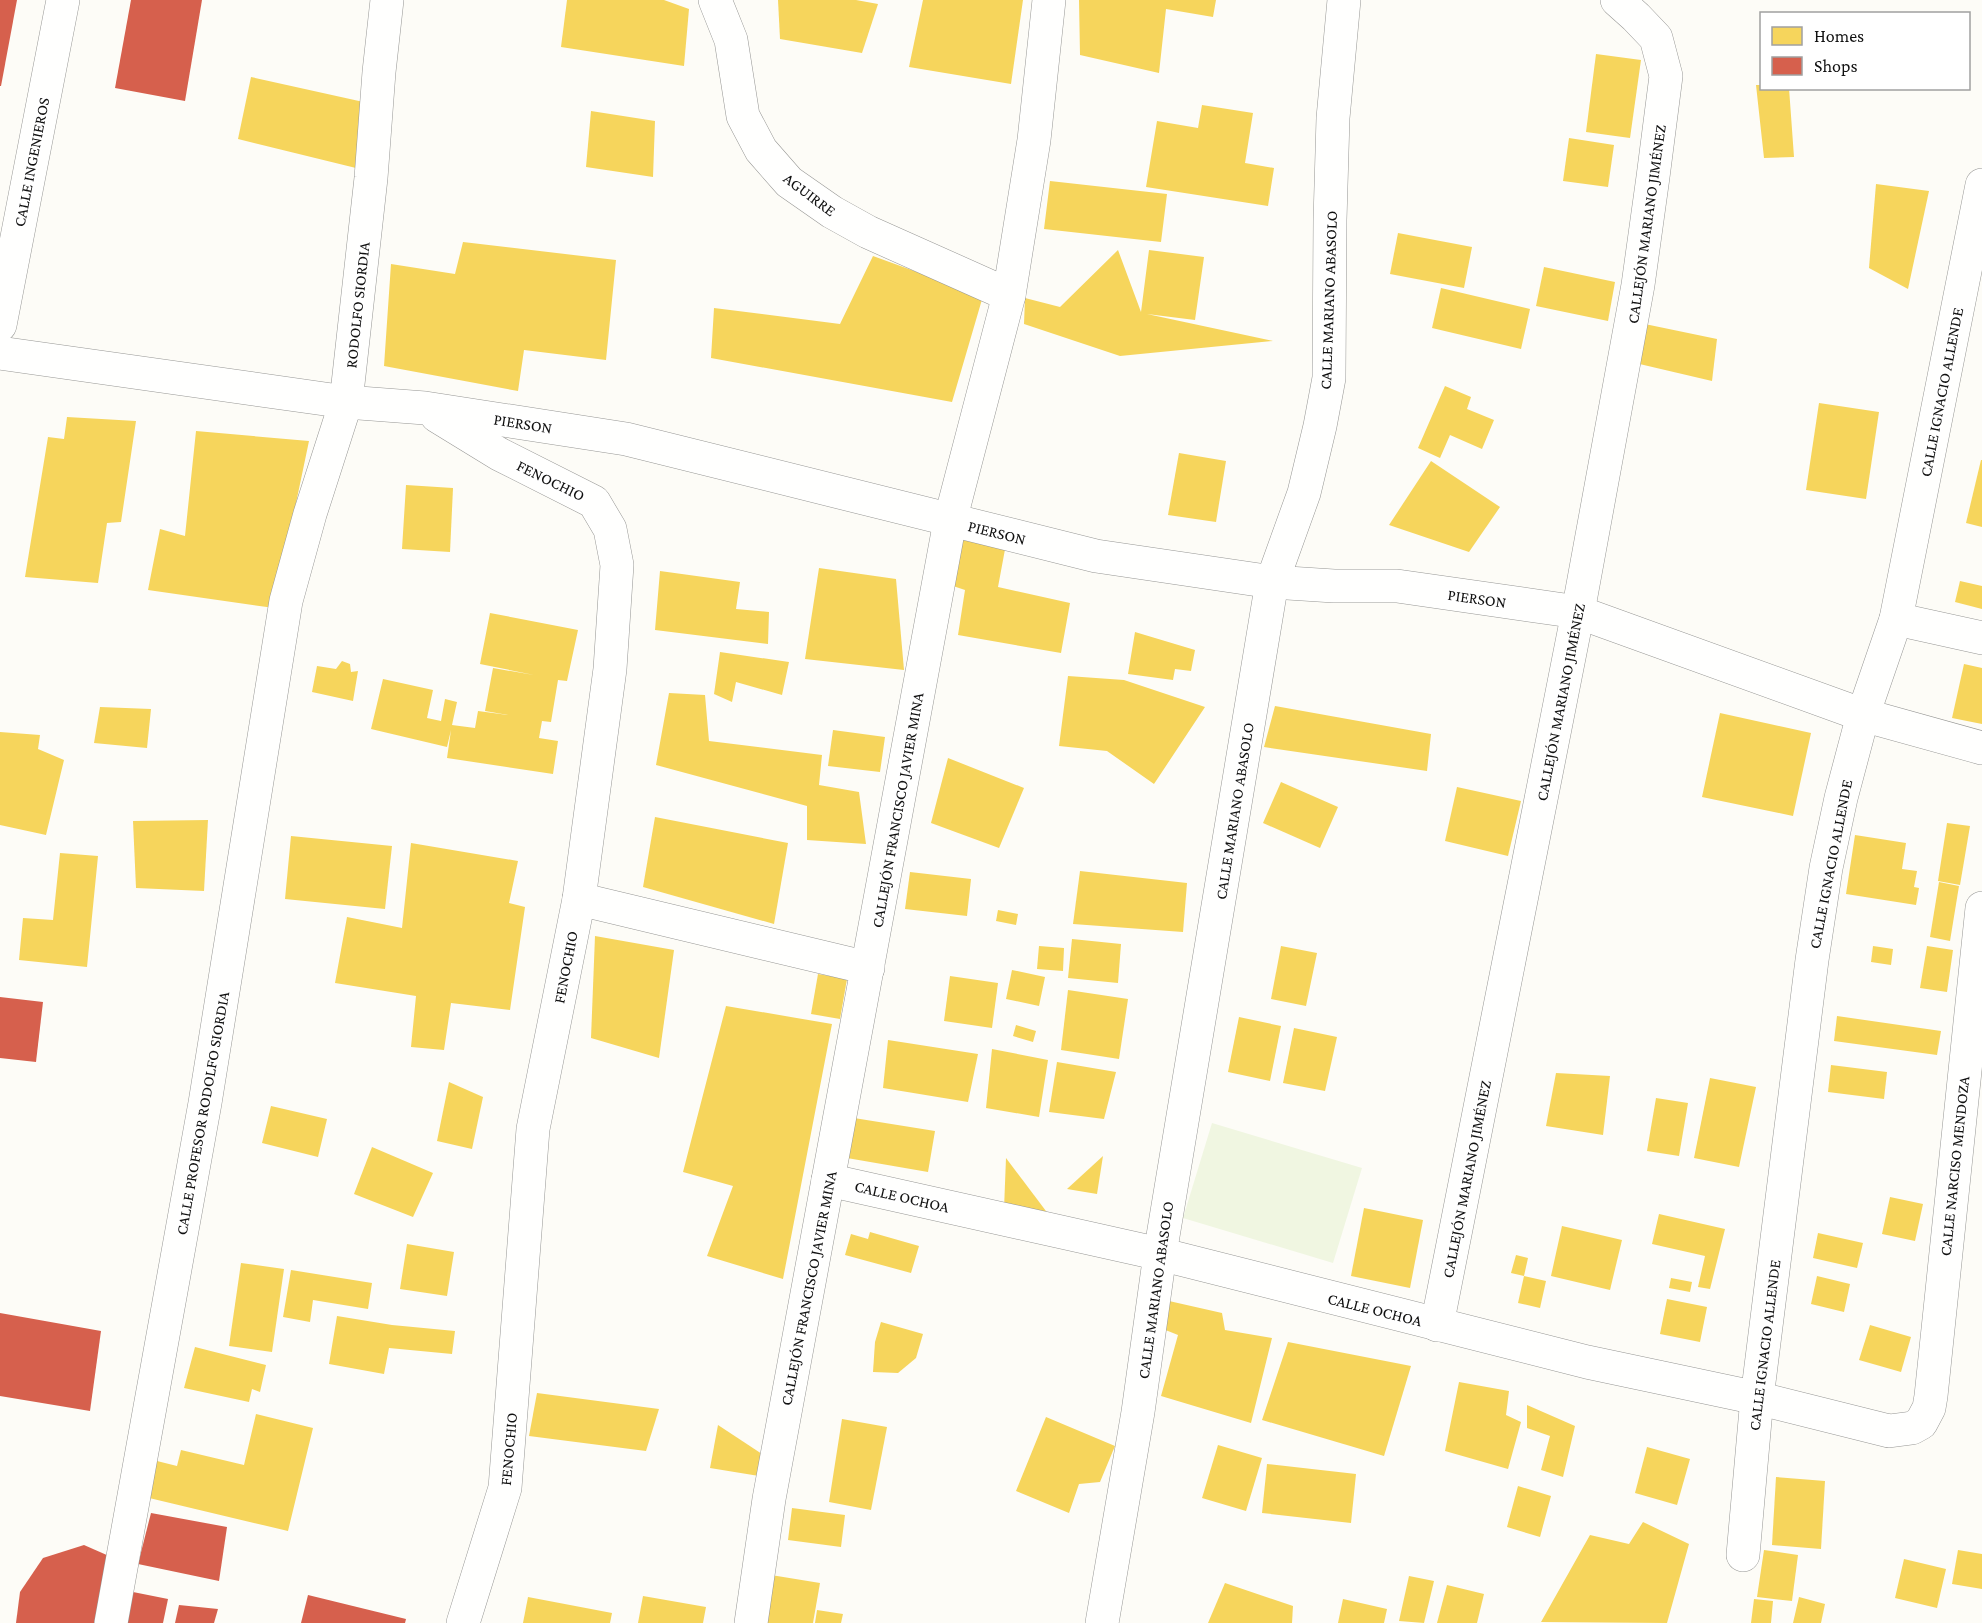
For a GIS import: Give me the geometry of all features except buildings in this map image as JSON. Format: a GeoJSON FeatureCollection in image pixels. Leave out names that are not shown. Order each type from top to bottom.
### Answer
{"type":"FeatureCollection","features":[{"type":"Feature","properties":{"kind":"street","name":"CALLE INGENIEROS"},"geometry":{"type":"LineString","coordinates":[[0,325],[63,0]]}},
{"type":"Feature","properties":{"kind":"street","name":"RODOLFO SIORDIA"},"geometry":{"type":"LineString","coordinates":[[286,601],[310,514],[346,402],[371,178],[387,0]]}},
{"type":"Feature","properties":{"kind":"street","name":"AGUIRRE"},"geometry":{"type":"LineString","coordinates":[[715,0],[731,40],[743,116],[761,150],[789,182],[832,212],[868,232],[1009,295]]}},
{"type":"Feature","properties":{"kind":"street","name":"CALLEJÓN FRANCISCO JAVIER MINA"},"geometry":{"type":"LineString","coordinates":[[751,1623],[769,1499],[950,521],[1009,295],[1034,140],[1049,0]]}},
{"type":"Feature","properties":{"kind":"street","name":"CALLE MARIANO ABASOLO"},"geometry":{"type":"LineString","coordinates":[[1102,1623],[1137,1412],[1160,1254],[1272,582],[1304,493],[1329,378],[1333,130],[1344,0]]}},
{"type":"Feature","properties":{"kind":"street","name":"CALLEJÓN MARIANO JIMÉNEZ"},"geometry":{"type":"LineString","coordinates":[[1437,1325],[1578,612],[1638,285],[1666,76],[1656,38],[1617,0]]}},
{"type":"Feature","properties":{"kind":"street","name":"CALLE IGNACIO ALLENDE"},"geometry":{"type":"LineString","coordinates":[[1743,1555],[1757,1398],[1822,891],[1840,798],[1863,715],[1896,619],[1982,185]]}},
{"type":"Feature","properties":{"kind":"street","name":"PIERSON"},"geometry":{"type":"LineString","coordinates":[[0,353],[346,402],[425,408],[626,439],[1096,556],[1272,582],[1334,586],[1397,586],[1578,612],[1863,715],[1982,748]]}},
{"type":"Feature","properties":{"kind":"street","name":"FENOCHIO"},"geometry":{"type":"LineString","coordinates":[[425,408],[498,454],[594,502],[610,529],[617,565],[610,669],[579,899],[533,1129],[505,1488],[463,1623]]}},
{"type":"Feature","properties":{"kind":"street","name":"CALLE PROFESOR RODOLFO SIORDIA"},"geometry":{"type":"LineString","coordinates":[[111,1623],[205,1103],[286,601]]}},
{"type":"Feature","properties":{"kind":"street"},"geometry":{"type":"LineString","coordinates":[[1896,619],[1982,638]]}},
{"type":"Feature","properties":{"kind":"street"},"geometry":{"type":"LineString","coordinates":[[579,899],[868,968]]}},
{"type":"Feature","properties":{"kind":"street","name":"CALLE NARCISO MENDOZA"},"geometry":{"type":"LineString","coordinates":[[1921,1423],[1929,1408],[1931,1396],[1982,908]]}},
{"type":"Feature","properties":{"kind":"street","name":"CALLE OCHOA"},"geometry":{"type":"LineString","coordinates":[[828,1180],[1160,1254],[1587,1362],[1757,1398],[1889,1431],[1912,1428],[1921,1423]]}},
{"type":"Feature","properties":{"kind":"green space"},"geometry":{"type":"Polygon","coordinates":[[[1212,1123],[1362,1168],[1333,1263],[1183,1218],[1212,1123]]]}}]}
